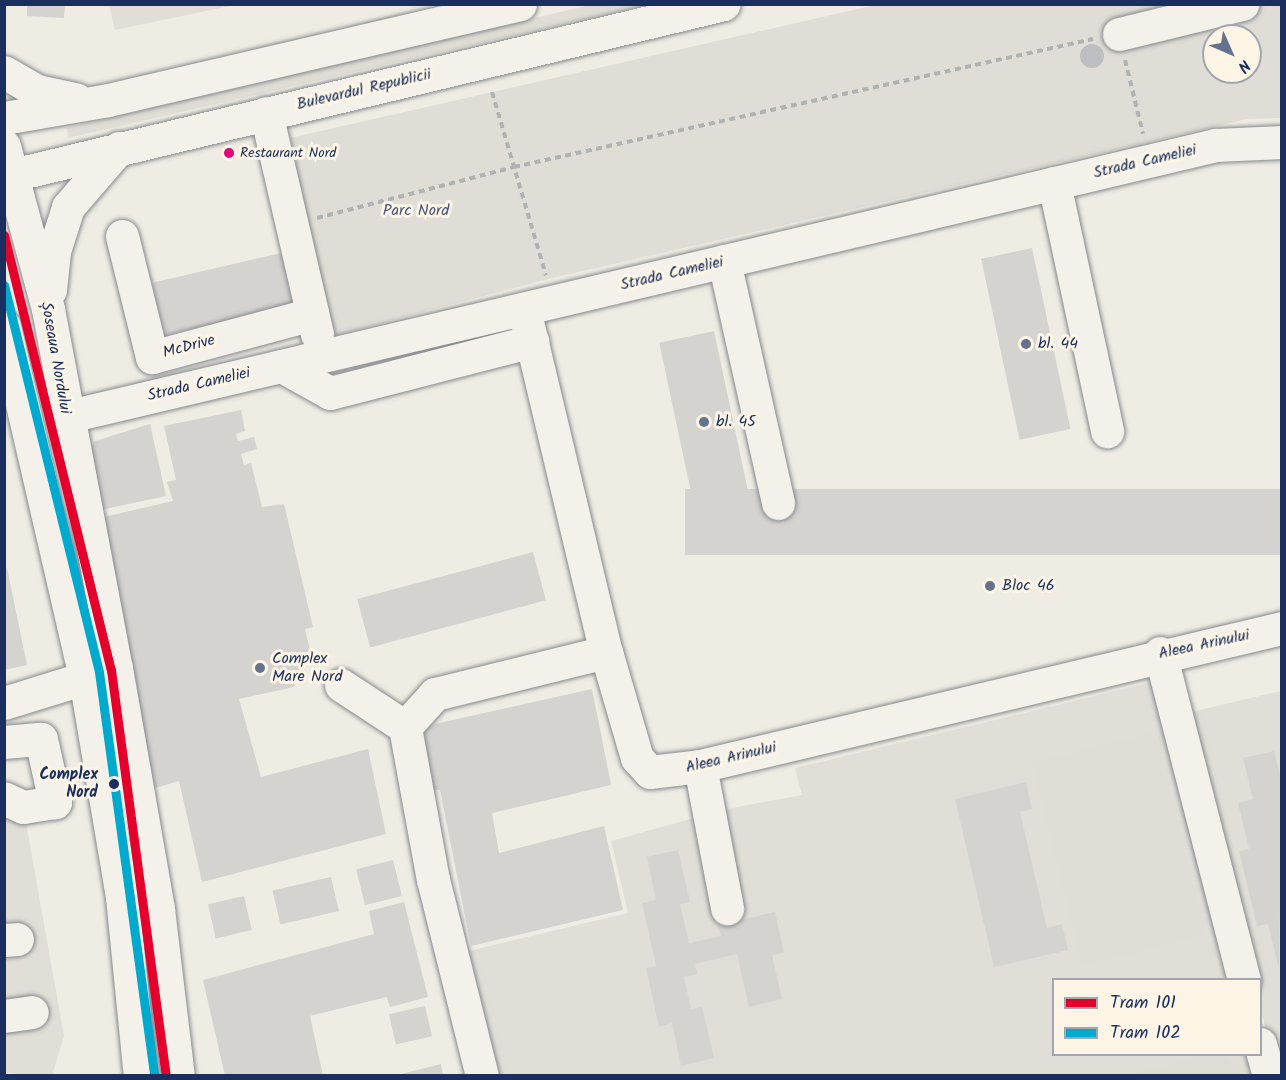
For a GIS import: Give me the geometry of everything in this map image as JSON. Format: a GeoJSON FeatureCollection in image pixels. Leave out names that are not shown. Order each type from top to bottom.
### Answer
{"type":"FeatureCollection","features":[{"type":"Feature","properties":{"kind":"street"},"geometry":{"type":"LineString","coordinates":[[4,118],[108,100],[520,4]]}},
{"type":"Feature","properties":{"kind":"street","name":"Bulevardul Republicii"},"geometry":{"type":"LineString","coordinates":[[8,166],[118,148],[723,4]]}},
{"type":"Feature","properties":{"kind":"street"},"geometry":{"type":"LineString","coordinates":[[1119,34],[1242,4]]}},
{"type":"Feature","properties":{"kind":"street"},"geometry":{"type":"LineString","coordinates":[[4,72],[61,98],[108,100]]}},
{"type":"Feature","properties":{"kind":"street"},"geometry":{"type":"LineString","coordinates":[[266,113],[322,357]]}},
{"type":"Feature","properties":{"kind":"street","name":"Strada Cameliei"},"geometry":{"type":"LineString","coordinates":[[65,417],[1216,145],[1281,142]]}},
{"type":"Feature","properties":{"kind":"street"},"geometry":{"type":"LineString","coordinates":[[48,309],[54,251],[64,218],[118,148]]}},
{"type":"Feature","properties":{"kind":"street","name":"Șoseaua Nordului"},"geometry":{"type":"LineString","coordinates":[[8,166],[48,309],[65,417],[130,742],[178,1076]]}},
{"type":"Feature","properties":{"kind":"street"},"geometry":{"type":"LineString","coordinates":[[1054,183],[1107,431]]}},
{"type":"Feature","properties":{"kind":"street","name":"McDrive"},"geometry":{"type":"LineString","coordinates":[[122,236],[152,357],[312,314]]}},
{"type":"Feature","properties":{"kind":"street"},"geometry":{"type":"LineString","coordinates":[[724,261],[778,503]]}},
{"type":"Feature","properties":{"kind":"street","name":"Aleea Arinului"},"geometry":{"type":"LineString","coordinates":[[539,305],[532,341],[606,652],[637,758],[650,772],[700,766],[1160,653],[1281,628]]}},
{"type":"Feature","properties":{"kind":"street"},"geometry":{"type":"LineString","coordinates":[[4,326],[85,678],[127,931],[140,1076]]}},
{"type":"Feature","properties":{"kind":"street"},"geometry":{"type":"LineString","coordinates":[[282,366],[330,393],[532,341]]}},
{"type":"Feature","properties":{"kind":"street"},"geometry":{"type":"LineString","coordinates":[[405,727],[435,694],[606,652]]}},
{"type":"Feature","properties":{"kind":"street"},"geometry":{"type":"LineString","coordinates":[[1160,653],[1243,978]]}},
{"type":"Feature","properties":{"kind":"street"},"geometry":{"type":"LineString","coordinates":[[4,703],[85,678]]}},
{"type":"Feature","properties":{"kind":"street"},"geometry":{"type":"LineString","coordinates":[[342,686],[405,727],[434,880],[482,1076]]}},
{"type":"Feature","properties":{"kind":"street"},"geometry":{"type":"LineString","coordinates":[[4,742],[40,739],[55,802],[23,807],[4,798]]}},
{"type":"Feature","properties":{"kind":"street"},"geometry":{"type":"LineString","coordinates":[[700,766],[727,908]]}},
{"type":"Feature","properties":{"kind":"street"},"geometry":{"type":"LineString","coordinates":[[1262,1051],[1269,1076]]}},
{"type":"Feature","properties":{"kind":"path"},"geometry":{"type":"LineString","coordinates":[[290,211],[514,167],[1119,34],[1149,161]]}},
{"type":"Feature","properties":{"kind":"path"},"geometry":{"type":"LineString","coordinates":[[492,92],[514,167],[539,305]]}},
{"type":"Feature","properties":{"kind":"shaded area"},"geometry":{"type":"Polygon","coordinates":[[[109,4],[235,5],[115,30],[109,4]]]}},
{"type":"Feature","properties":{"kind":"shaded area"},"geometry":{"type":"Polygon","coordinates":[[[1092,44],[1097,45],[1103,51],[1103,61],[1097,67],[1092,68],[1087,67],[1081,61],[1080,56],[1081,51],[1087,45],[1092,44]]]}},
{"type":"Feature","properties":{"kind":"shaded area"},"geometry":{"type":"Polygon","coordinates":[[[1153,682],[1231,978],[1052,978],[1052,1056],[1250,1056],[1256,1075],[492,1075],[464,952],[628,913],[611,841],[727,809],[802,795],[795,768],[1153,682]]]}},
{"type":"Feature","properties":{"kind":"shaded area"},"geometry":{"type":"Polygon","coordinates":[[[1281,691],[1281,1075],[1277,1075],[1262,1014],[1262,978],[1253,978],[1187,713],[1281,691]]]}},
{"type":"Feature","properties":{"kind":"shaded area"},"geometry":{"type":"Polygon","coordinates":[[[5,817],[26,823],[64,1036],[52,1076],[5,1073],[5,817]]]}},
{"type":"Feature","properties":{"kind":"green space"},"geometry":{"type":"Polygon","coordinates":[[[590,5],[645,5],[68,138],[67,128],[590,5]]]}},
{"type":"Feature","properties":{"kind":"green space","name":"Parc Nord"},"geometry":{"type":"Polygon","coordinates":[[[875,5],[1281,5],[1281,118],[1247,119],[548,279],[329,337],[290,138],[875,5]]]}},
{"type":"Feature","properties":{"kind":"green space"},"geometry":{"type":"Polygon","coordinates":[[[1155,732],[1206,935],[1082,966],[1032,763],[1155,732]]]}},
{"type":"Feature","properties":{"kind":"green space"},"geometry":{"type":"Polygon","coordinates":[[[1201,1056],[1223,1056],[1250,1075],[1129,1075],[1201,1056]]]}},
{"type":"Feature","properties":{"kind":"building"},"geometry":{"type":"Polygon","coordinates":[[[27,4],[65,4],[64,18],[27,16],[27,4]]]}},
{"type":"Feature","properties":{"kind":"building","name":"bl. 44"},"geometry":{"type":"Polygon","coordinates":[[[1032,248],[1070,429],[1020,440],[981,259],[1032,248]]]}},
{"type":"Feature","properties":{"kind":"building"},"geometry":{"type":"Polygon","coordinates":[[[281,253],[293,306],[165,335],[152,283],[281,253]]]}},
{"type":"Feature","properties":{"kind":"building","name":"bl. 45"},"geometry":{"type":"Polygon","coordinates":[[[714,331],[750,500],[695,512],[659,343],[714,331]]]}},
{"type":"Feature","properties":{"kind":"building","name":"Complex Mare Nord"},"geometry":{"type":"Polygon","coordinates":[[[241,410],[245,431],[236,434],[238,441],[254,437],[257,449],[241,454],[244,465],[251,463],[262,507],[284,504],[313,627],[305,629],[311,654],[294,687],[239,699],[261,777],[368,749],[386,834],[202,882],[179,781],[155,788],[95,519],[173,501],[167,482],[176,480],[164,426],[241,410]]]}},
{"type":"Feature","properties":{"kind":"building"},"geometry":{"type":"Polygon","coordinates":[[[150,424],[166,496],[91,512],[83,459],[95,441],[150,424]]]}},
{"type":"Feature","properties":{"kind":"building"},"geometry":{"type":"Polygon","coordinates":[[[685,489],[1282,489],[1282,555],[685,555],[685,489]]]}},
{"type":"Feature","properties":{"kind":"building"},"geometry":{"type":"Polygon","coordinates":[[[533,552],[546,600],[370,647],[357,599],[533,552]]]}},
{"type":"Feature","properties":{"kind":"building"},"geometry":{"type":"Polygon","coordinates":[[[7,568],[27,665],[4,670],[4,569],[7,568]]]}},
{"type":"Feature","properties":{"kind":"building"},"geometry":{"type":"Polygon","coordinates":[[[592,689],[611,785],[492,813],[499,853],[604,826],[623,910],[471,946],[440,790],[424,791],[408,730],[592,689]]]}},
{"type":"Feature","properties":{"kind":"building"},"geometry":{"type":"Polygon","coordinates":[[[1274,751],[1282,783],[1279,969],[1268,924],[1257,926],[1239,851],[1249,849],[1238,803],[1253,799],[1243,758],[1274,751]]]}},
{"type":"Feature","properties":{"kind":"building"},"geometry":{"type":"Polygon","coordinates":[[[1026,782],[1032,809],[1020,812],[1047,928],[1062,924],[1068,950],[994,967],[955,799],[1026,782]]]}},
{"type":"Feature","properties":{"kind":"building"},"geometry":{"type":"Polygon","coordinates":[[[678,850],[690,902],[680,904],[689,943],[721,936],[718,925],[775,912],[784,953],[772,955],[782,999],[749,1007],[737,954],[695,964],[697,974],[684,977],[691,1009],[702,1007],[714,1058],[681,1066],[672,1023],[659,1027],[646,968],[656,966],[642,903],[656,900],[647,857],[678,850]]]}},
{"type":"Feature","properties":{"kind":"building"},"geometry":{"type":"Polygon","coordinates":[[[393,860],[402,896],[365,905],[356,869],[393,860]]]}},
{"type":"Feature","properties":{"kind":"building"},"geometry":{"type":"Polygon","coordinates":[[[331,877],[339,911],[280,925],[273,890],[331,877]]]}},
{"type":"Feature","properties":{"kind":"building"},"geometry":{"type":"Polygon","coordinates":[[[244,896],[252,930],[216,938],[208,904],[244,896]]]}},
{"type":"Feature","properties":{"kind":"building"},"geometry":{"type":"Polygon","coordinates":[[[404,902],[428,997],[390,1007],[387,997],[310,1016],[323,1076],[225,1076],[203,980],[374,934],[369,911],[404,902]]]}},
{"type":"Feature","properties":{"kind":"building"},"geometry":{"type":"Polygon","coordinates":[[[425,1006],[432,1036],[396,1045],[389,1014],[425,1006]]]}},
{"type":"Feature","properties":{"kind":"building"},"geometry":{"type":"Polygon","coordinates":[[[441,1064],[443,1076],[397,1076],[397,1075],[441,1064]]]}},
{"type":"Feature","properties":{"kind":"tram line","name":"101"},"geometry":{"type":"LineString","coordinates":[[4,235],[111,670],[166,1076]]}},
{"type":"Feature","properties":{"kind":"tram line","name":"102"},"geometry":{"type":"LineString","coordinates":[[4,285],[99,672],[154,1076]]}},
{"type":"Feature","properties":{"kind":"place","name":"Restaurant Nord"},"geometry":{"type":"Point","coordinates":[229,153]}},
{"type":"Feature","properties":{"kind":"place","name":"bl. 44"},"geometry":{"type":"Point","coordinates":[1026,344]}},
{"type":"Feature","properties":{"kind":"place","name":"bl. 45"},"geometry":{"type":"Point","coordinates":[704,422]}},
{"type":"Feature","properties":{"kind":"place","name":"Bloc 46"},"geometry":{"type":"Point","coordinates":[990,586]}},
{"type":"Feature","properties":{"kind":"place","name":"Complex Mare Nord"},"geometry":{"type":"Point","coordinates":[260,668]}},
{"type":"Feature","properties":{"kind":"place","name":"Complex Nord"},"geometry":{"type":"Point","coordinates":[114,784]}}]}
